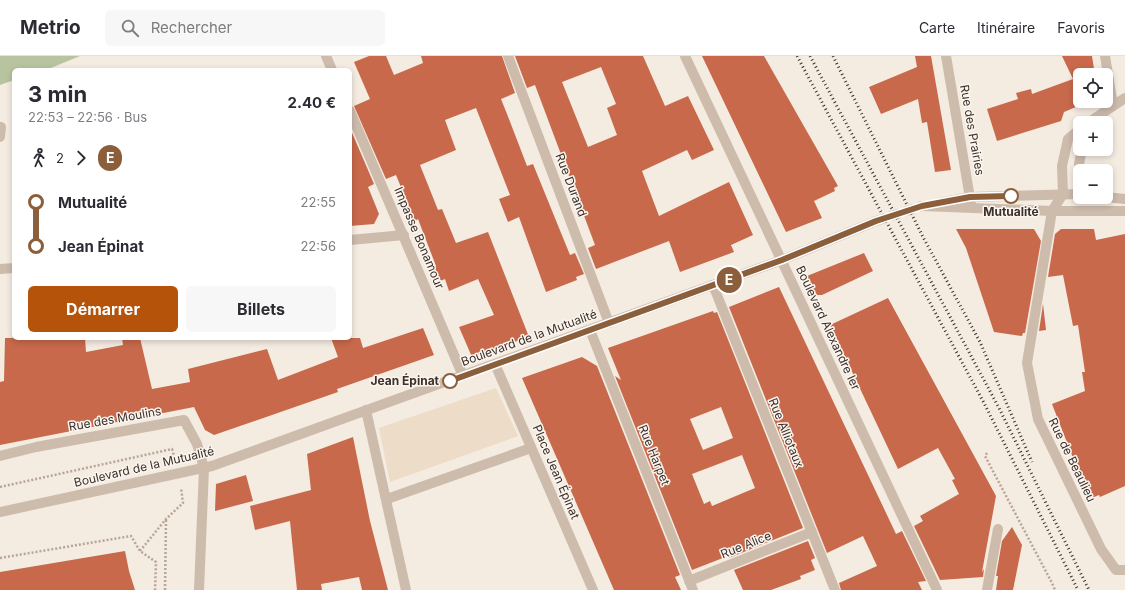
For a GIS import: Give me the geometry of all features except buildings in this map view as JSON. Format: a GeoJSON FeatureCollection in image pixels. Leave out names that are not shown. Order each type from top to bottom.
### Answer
{"type":"FeatureCollection","features":[{"type":"Feature","properties":{"kind":"street"},"geometry":{"type":"LineString","coordinates":[[326,56],[331,68]]}},
{"type":"Feature","properties":{"kind":"street","name":"Rue Durand"},"geometry":{"type":"LineString","coordinates":[[508,56],[609,323]]}},
{"type":"Feature","properties":{"kind":"street","name":"Boulevard Alexandre Ier"},"geometry":{"type":"LineString","coordinates":[[685,56],[937,590]]}},
{"type":"Feature","properties":{"kind":"street","name":"Rue des Prairies"},"geometry":{"type":"LineString","coordinates":[[946,56],[971,209]]}},
{"type":"Feature","properties":{"kind":"street"},"geometry":{"type":"LineString","coordinates":[[1105,56],[1107,68]]}},
{"type":"Feature","properties":{"kind":"street"},"geometry":{"type":"LineString","coordinates":[[1113,105],[1125,98]]}},
{"type":"Feature","properties":{"kind":"street"},"geometry":{"type":"LineString","coordinates":[[1098,116],[1109,108]]}},
{"type":"Feature","properties":{"kind":"street","name":"Impasse Bonamour"},"geometry":{"type":"LineString","coordinates":[[352,116],[463,376]]}},
{"type":"Feature","properties":{"kind":"street"},"geometry":{"type":"LineString","coordinates":[[1052,211],[1063,194],[1062,166],[1068,139],[1073,135]]}},
{"type":"Feature","properties":{"kind":"street"},"geometry":{"type":"LineString","coordinates":[[1073,194],[970,197],[922,206],[1052,211],[1125,211]]}},
{"type":"Feature","properties":{"kind":"street"},"geometry":{"type":"LineString","coordinates":[[1052,211],[1073,198]]}},
{"type":"Feature","properties":{"kind":"street"},"geometry":{"type":"LineString","coordinates":[[1113,198],[1125,199]]}},
{"type":"Feature","properties":{"kind":"street","name":"Rue de Beaulieu"},"geometry":{"type":"LineString","coordinates":[[1052,211],[1027,363],[1038,419],[1101,549],[1121,570]]}},
{"type":"Feature","properties":{"kind":"street","name":"Boulevard de la Mutualité"},"geometry":{"type":"LineString","coordinates":[[0,512],[204,468],[782,260],[876,221]]}},
{"type":"Feature","properties":{"kind":"street"},"geometry":{"type":"LineString","coordinates":[[352,240],[404,235]]}},
{"type":"Feature","properties":{"kind":"street"},"geometry":{"type":"LineString","coordinates":[[0,269],[12,268]]}},
{"type":"Feature","properties":{"kind":"street","name":"Rue Alliotaux"},"geometry":{"type":"LineString","coordinates":[[713,285],[835,590]]}},
{"type":"Feature","properties":{"kind":"street","name":"Rue Harpet"},"geometry":{"type":"LineString","coordinates":[[590,330],[691,586]]}},
{"type":"Feature","properties":{"kind":"street","name":"Place Jean Épinat"},"geometry":{"type":"LineString","coordinates":[[495,364],[593,590]]}},
{"type":"Feature","properties":{"kind":"street"},"geometry":{"type":"LineString","coordinates":[[366,410],[406,590]]}},
{"type":"Feature","properties":{"kind":"street","name":"Rue des Moulins"},"geometry":{"type":"LineString","coordinates":[[0,456],[36,447],[184,420],[197,444],[204,468]]}},
{"type":"Feature","properties":{"kind":"street"},"geometry":{"type":"LineString","coordinates":[[387,499],[531,448]]}},
{"type":"Feature","properties":{"kind":"street"},"geometry":{"type":"LineString","coordinates":[[199,590],[204,468]]}},
{"type":"Feature","properties":{"kind":"street"},"geometry":{"type":"LineString","coordinates":[[987,590],[998,529]]}},
{"type":"Feature","properties":{"kind":"street","name":"Rue Alice"},"geometry":{"type":"LineString","coordinates":[[691,586],[812,532]]}},
{"type":"Feature","properties":{"kind":"path"},"geometry":{"type":"LineString","coordinates":[[987,452],[985,456],[1055,590]]}},
{"type":"Feature","properties":{"kind":"path"},"geometry":{"type":"LineString","coordinates":[[165,590],[166,519]]}},
{"type":"Feature","properties":{"kind":"path"},"geometry":{"type":"LineString","coordinates":[[140,551],[154,534]]}},
{"type":"Feature","properties":{"kind":"path"},"geometry":{"type":"LineString","coordinates":[[0,558],[131,536],[140,551],[156,562],[155,590]]}},
{"type":"Feature","properties":{"kind":"green space"},"geometry":{"type":"Polygon","coordinates":[[[0,56],[80,56],[51,68],[12,68],[12,81],[0,85],[0,56]]]}},
{"type":"Feature","properties":{"kind":"shaded area"},"geometry":{"type":"Polygon","coordinates":[[[496,388],[518,436],[390,482],[379,428],[496,388]]]}},
{"type":"Feature","properties":{"kind":"tunnel"},"geometry":{"type":"LineString","coordinates":[[876,221],[922,206]]}},
{"type":"Feature","properties":{"kind":"railway"},"geometry":{"type":"LineString","coordinates":[[797,56],[984,403],[1078,590]]}},
{"type":"Feature","properties":{"kind":"railway"},"geometry":{"type":"LineString","coordinates":[[810,56],[999,408],[1089,590]]}},
{"type":"Feature","properties":{"kind":"railway"},"geometry":{"type":"LineString","coordinates":[[833,56],[923,237],[980,342],[1032,462]]}},
{"type":"Feature","properties":{"kind":"bus line","name":"E"},"geometry":{"type":"LineString","coordinates":[[450,381],[782,260],[876,221],[922,206],[970,197],[1011,196]]}},
{"type":"Feature","properties":{"kind":"place","name":"Mutualité"},"geometry":{"type":"Point","coordinates":[1011,196]}},
{"type":"Feature","properties":{"kind":"place","name":"Jean Épinat"},"geometry":{"type":"Point","coordinates":[450,381]}}]}
